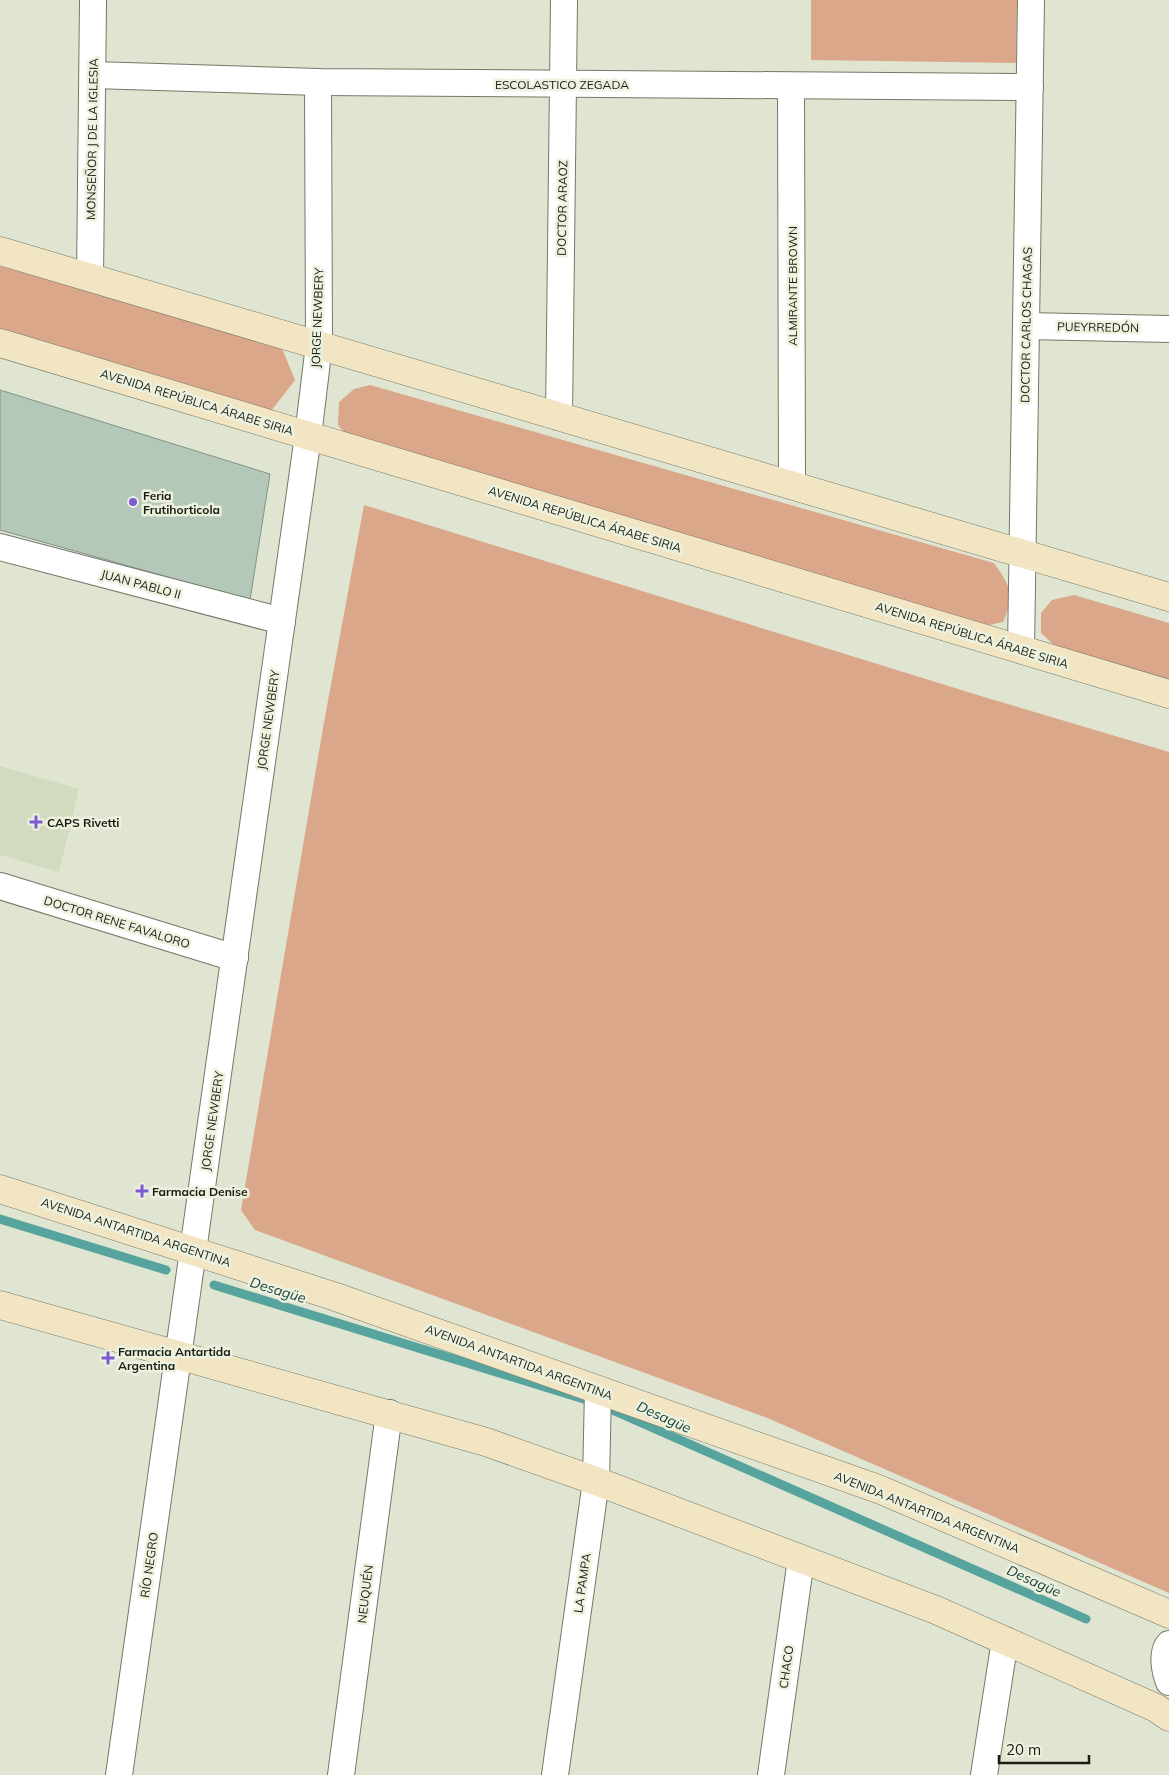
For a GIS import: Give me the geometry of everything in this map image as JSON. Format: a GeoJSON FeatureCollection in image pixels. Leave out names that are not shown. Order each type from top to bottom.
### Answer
{"type":"FeatureCollection","features":[{"type":"Feature","properties":{"kind":"street","name":"MONSEÑOR J DE LA IGLESIA"},"geometry":{"type":"LineString","coordinates":[[90,278],[93,0]]}},
{"type":"Feature","properties":{"kind":"street","name":"DOCTOR ARAOZ"},"geometry":{"type":"LineString","coordinates":[[560,417],[564,0]]}},
{"type":"Feature","properties":{"kind":"street","name":"DOCTOR CARLOS CHAGAS"},"geometry":{"type":"LineString","coordinates":[[1021,650],[1031,0]]}},
{"type":"Feature","properties":{"kind":"street","name":"ESCOLASTICO ZEGADA"},"geometry":{"type":"LineString","coordinates":[[93,74],[318,82],[1030,88]]}},
{"type":"Feature","properties":{"kind":"street","name":"JORGE NEWBERY"},"geometry":{"type":"LineString","coordinates":[[180,1355],[308,436],[319,345],[318,82]]}},
{"type":"Feature","properties":{"kind":"street","name":"ALMIRANTE BROWN"},"geometry":{"type":"LineString","coordinates":[[791,86],[792,486]]}},
{"type":"Feature","properties":{"kind":"street"},"geometry":{"type":"LineString","coordinates":[[0,251],[1169,597]]}},
{"type":"Feature","properties":{"kind":"street","name":"PUEYRREDÓN"},"geometry":{"type":"LineString","coordinates":[[1026,326],[1169,329]]}},
{"type":"Feature","properties":{"kind":"street","name":"AVENIDA REPÚBLICA ÁRABE SIRIA"},"geometry":{"type":"LineString","coordinates":[[0,343],[1169,694]]}},
{"type":"Feature","properties":{"kind":"street","name":"JUAN PABLO II"},"geometry":{"type":"LineString","coordinates":[[0,547],[282,621]]}},
{"type":"Feature","properties":{"kind":"street","name":"DOCTOR RENE FAVALORO"},"geometry":{"type":"LineString","coordinates":[[0,886],[235,958]]}},
{"type":"Feature","properties":{"kind":"street","name":"AVENIDA ANTARTIDA ARGENTINA"},"geometry":{"type":"LineString","coordinates":[[0,1189],[336,1297],[881,1490],[1169,1614]]}},
{"type":"Feature","properties":{"kind":"street"},"geometry":{"type":"LineString","coordinates":[[0,1304],[486,1442],[596,1481],[936,1610],[1156,1708],[1169,1717]]}},
{"type":"Feature","properties":{"kind":"street","name":"RÍO NEGRO"},"geometry":{"type":"LineString","coordinates":[[119,1775],[180,1355]]}},
{"type":"Feature","properties":{"kind":"street","name":"LA PAMPA"},"geometry":{"type":"LineString","coordinates":[[555,1775],[596,1481],[598,1390]]}},
{"type":"Feature","properties":{"kind":"street","name":"NEUQUÉN"},"geometry":{"type":"LineString","coordinates":[[341,1775],[388,1413]]}},
{"type":"Feature","properties":{"kind":"street","name":"CHACO"},"geometry":{"type":"LineString","coordinates":[[771,1775],[801,1559]]}},
{"type":"Feature","properties":{"kind":"street"},"geometry":{"type":"LineString","coordinates":[[984,1775],[1005,1640]]}},
{"type":"Feature","properties":{"kind":"street"},"geometry":{"type":"LineString","coordinates":[[1169,1644],[1166,1648],[1165,1671],[1169,1682]]}},
{"type":"Feature","properties":{"kind":"shaded area"},"geometry":{"type":"Polygon","coordinates":[[[811,0],[1017,0],[1016,63],[811,60],[811,0]]]}},
{"type":"Feature","properties":{"kind":"shaded area"},"geometry":{"type":"Polygon","coordinates":[[[0,266],[281,346],[295,380],[268,415],[0,335],[0,266]]]}},
{"type":"Feature","properties":{"kind":"shaded area"},"geometry":{"type":"Polygon","coordinates":[[[370,385],[994,563],[1009,591],[1010,598],[1007,613],[1003,622],[980,627],[352,442],[338,425],[339,402],[354,389],[370,385]]]}},
{"type":"Feature","properties":{"kind":"shaded area"},"geometry":{"type":"Polygon","coordinates":[[[364,505],[984,697],[1169,752],[1169,1593],[765,1417],[255,1230],[241,1210],[323,728],[364,505]]]}},
{"type":"Feature","properties":{"kind":"shaded area"},"geometry":{"type":"Polygon","coordinates":[[[1074,595],[1169,623],[1169,682],[1059,650],[1041,633],[1041,613],[1052,600],[1074,595]]]}},
{"type":"Feature","properties":{"kind":"shaded area","name":"CAPS Rivetti"},"geometry":{"type":"Polygon","coordinates":[[[0,766],[79,789],[59,872],[0,855],[0,766]]]}},
{"type":"Feature","properties":{"kind":"building","name":"Feria Frutihorticola"},"geometry":{"type":"Polygon","coordinates":[[[0,390],[270,474],[250,600],[0,530],[0,390]]]}},
{"type":"Feature","properties":{"kind":"waterway","name":"Desagüe"},"geometry":{"type":"LineString","coordinates":[[0,1219],[166,1270]]}},
{"type":"Feature","properties":{"kind":"waterway","name":"Desagüe"},"geometry":{"type":"LineString","coordinates":[[214,1285],[587,1400]]}},
{"type":"Feature","properties":{"kind":"waterway","name":"Desagüe"},"geometry":{"type":"LineString","coordinates":[[601,1405],[1086,1619]]}},
{"type":"Feature","properties":{"kind":"place","name":"Feria Frutihorticola"},"geometry":{"type":"Point","coordinates":[133,502]}},
{"type":"Feature","properties":{"kind":"place","name":"CAPS Rivetti"},"geometry":{"type":"Point","coordinates":[36,822]}},
{"type":"Feature","properties":{"kind":"place","name":"Farmacia Denise"},"geometry":{"type":"Point","coordinates":[142,1191]}},
{"type":"Feature","properties":{"kind":"place","name":"Farmacia Antartida Argentina"},"geometry":{"type":"Point","coordinates":[108,1358]}}]}
